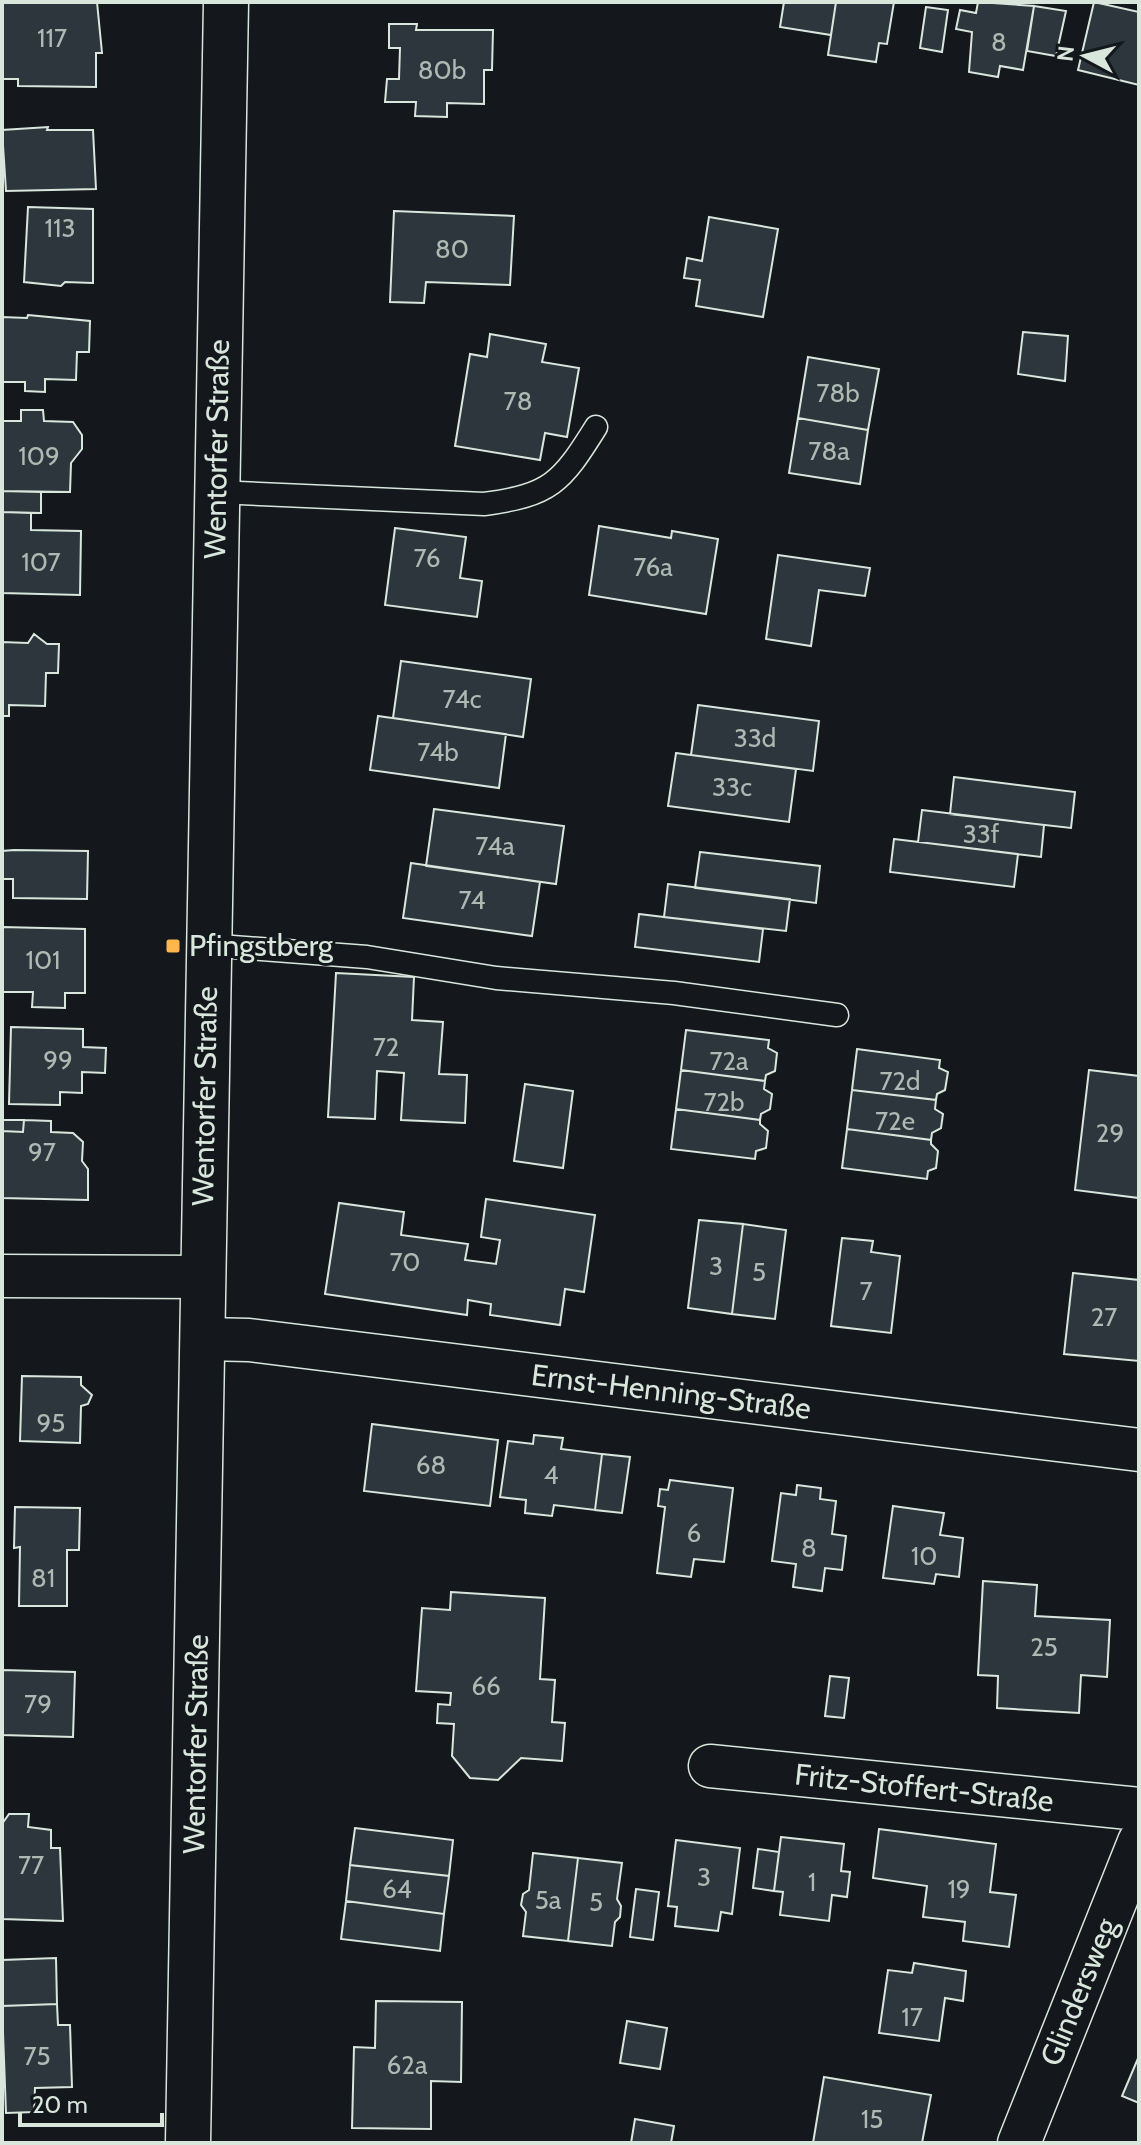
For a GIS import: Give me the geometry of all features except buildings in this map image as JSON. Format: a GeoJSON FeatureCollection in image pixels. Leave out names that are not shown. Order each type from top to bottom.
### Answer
{"type":"FeatureCollection","features":[{"type":"Feature","properties":{"kind":"main road","name":"Wentorfer Straße"},"geometry":{"type":"LineString","coordinates":[[188,2143],[203,1339],[206,945],[226,2]]}},
{"type":"Feature","properties":{"kind":"street"},"geometry":{"type":"LineString","coordinates":[[2,1276],[203,1277]]}},
{"type":"Feature","properties":{"kind":"street","name":"Ernst-Henning-Straße"},"geometry":{"type":"LineString","coordinates":[[203,1339],[249,1340],[1139,1450]]}},
{"type":"Feature","properties":{"kind":"street","name":"Fritz-Stoffert-Straße"},"geometry":{"type":"LineString","coordinates":[[710,1766],[1139,1809]]}},
{"type":"Feature","properties":{"kind":"street","name":"Glindersweg"},"geometry":{"type":"LineString","coordinates":[[1019,2143],[1139,1842]]}},
{"type":"Feature","properties":{"kind":"lane"},"geometry":{"type":"LineString","coordinates":[[216,492],[484,504],[524,498],[567,474],[596,427]]}},
{"type":"Feature","properties":{"kind":"lane"},"geometry":{"type":"LineString","coordinates":[[206,945],[367,957],[458,974],[674,993],[837,1015]]}},
{"type":"Feature","properties":{"kind":"place","name":"Pfingstberg"},"geometry":{"type":"Point","coordinates":[173,946]}}]}
